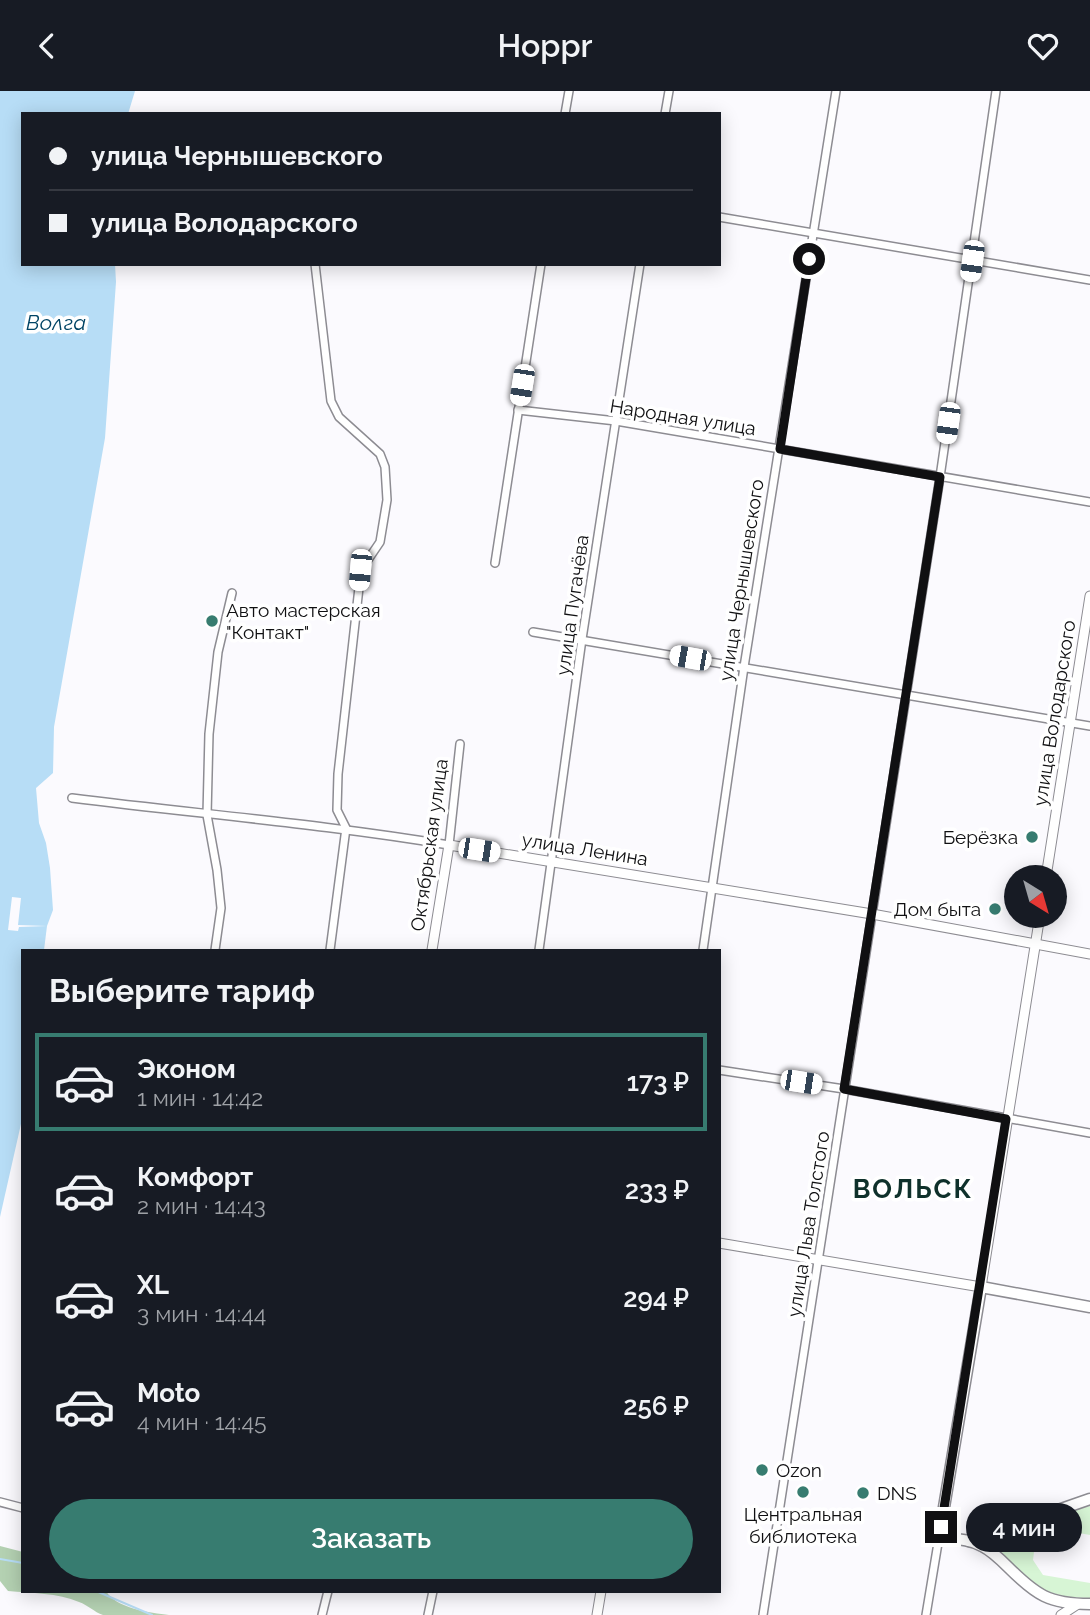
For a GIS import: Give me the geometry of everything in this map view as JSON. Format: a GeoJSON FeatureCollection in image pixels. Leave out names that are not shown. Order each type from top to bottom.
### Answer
{"type":"FeatureCollection","features":[{"type":"Feature","properties":{"kind":"main road"},"geometry":{"type":"LineString","coordinates":[[1090,1307],[981,1287],[939,1537],[969,1541],[994,1553],[1030,1589],[1041,1596],[1090,1604]]}},
{"type":"Feature","properties":{"kind":"main road"},"geometry":{"type":"LineString","coordinates":[[969,1541],[1089,1498]]}},
{"type":"Feature","properties":{"kind":"main road"},"geometry":{"type":"LineString","coordinates":[[994,1553],[994,1538],[999,1531]]}},
{"type":"Feature","properties":{"kind":"street"},"geometry":{"type":"LineString","coordinates":[[565,112],[569,91]]}},
{"type":"Feature","properties":{"kind":"street"},"geometry":{"type":"LineString","coordinates":[[665,112],[668,91]]}},
{"type":"Feature","properties":{"kind":"street","name":"улица Чернышевского"},"geometry":{"type":"LineString","coordinates":[[703,949],[744,667],[836,91]]}},
{"type":"Feature","properties":{"kind":"street","name":"улица Льва Толстого"},"geometry":{"type":"LineString","coordinates":[[763,1615],[940,477],[996,91]]}},
{"type":"Feature","properties":{"kind":"street"},"geometry":{"type":"LineString","coordinates":[[721,217],[1090,280]]}},
{"type":"Feature","properties":{"kind":"street"},"geometry":{"type":"LineString","coordinates":[[315,266],[331,401],[339,418],[380,454],[387,500],[380,542],[360,570],[338,773],[337,810],[346,828],[330,949]]}},
{"type":"Feature","properties":{"kind":"street"},"geometry":{"type":"LineString","coordinates":[[495,563],[541,266]]}},
{"type":"Feature","properties":{"kind":"street","name":"улица Пугачёва"},"geometry":{"type":"LineString","coordinates":[[539,949],[582,639],[640,266]]}},
{"type":"Feature","properties":{"kind":"street","name":"Народная улица"},"geometry":{"type":"LineString","coordinates":[[518,410],[616,422],[1090,502]]}},
{"type":"Feature","properties":{"kind":"street"},"geometry":{"type":"LineString","coordinates":[[215,949],[221,908],[207,815],[209,734],[218,652],[232,593]]}},
{"type":"Feature","properties":{"kind":"street","name":"улица Володарского"},"geometry":{"type":"LineString","coordinates":[[1048,865],[1090,596]]}},
{"type":"Feature","properties":{"kind":"street"},"geometry":{"type":"LineString","coordinates":[[533,632],[1090,726]]}},
{"type":"Feature","properties":{"kind":"street","name":"Октябрьская улица"},"geometry":{"type":"LineString","coordinates":[[432,949],[449,845],[460,744]]}},
{"type":"Feature","properties":{"kind":"street","name":"улица Ленина"},"geometry":{"type":"LineString","coordinates":[[72,798],[207,815],[346,828],[872,914],[1090,954]]}},
{"type":"Feature","properties":{"kind":"street"},"geometry":{"type":"LineString","coordinates":[[721,1243],[981,1287],[1038,928]]}},
{"type":"Feature","properties":{"kind":"street"},"geometry":{"type":"LineString","coordinates":[[721,1070],[844,1089],[1090,1133]]}},
{"type":"Feature","properties":{"kind":"street"},"geometry":{"type":"LineString","coordinates":[[0,1501],[21,1507]]}},
{"type":"Feature","properties":{"kind":"street"},"geometry":{"type":"LineString","coordinates":[[926,1615],[939,1537]]}},
{"type":"Feature","properties":{"kind":"street"},"geometry":{"type":"LineString","coordinates":[[322,1615],[328,1593]]}},
{"type":"Feature","properties":{"kind":"street"},"geometry":{"type":"LineString","coordinates":[[428,1615],[433,1593]]}},
{"type":"Feature","properties":{"kind":"street"},"geometry":{"type":"LineString","coordinates":[[597,1615],[601,1593]]}},
{"type":"Feature","properties":{"kind":"street"},"geometry":{"type":"LineString","coordinates":[[1061,1615],[1078,1604]]}},
{"type":"Feature","properties":{"kind":"green space"},"geometry":{"type":"Polygon","coordinates":[[[1090,1506],[1090,1535],[1051,1528],[1037,1540],[1036,1546],[1023,1543],[1020,1538],[1024,1536],[1022,1528],[1090,1506]]]}},
{"type":"Feature","properties":{"kind":"green space"},"geometry":{"type":"Polygon","coordinates":[[[0,1546],[21,1551],[21,1592],[8,1591],[0,1581],[0,1546]]]}},
{"type":"Feature","properties":{"kind":"green space"},"geometry":{"type":"Polygon","coordinates":[[[1008,1547],[1034,1552],[1033,1560],[1043,1575],[1090,1583],[1090,1598],[1060,1595],[1039,1587],[1000,1553],[1008,1547]]]}},
{"type":"Feature","properties":{"kind":"green space"},"geometry":{"type":"Polygon","coordinates":[[[32,1593],[108,1593],[125,1606],[169,1615],[103,1615],[82,1603],[32,1593]]]}},
{"type":"Feature","properties":{"kind":"water","name":"Волга"},"geometry":{"type":"Polygon","coordinates":[[[0,91],[135,91],[129,112],[21,112],[21,266],[115,266],[116,282],[105,438],[54,727],[53,773],[36,788],[39,823],[50,868],[53,910],[47,926],[44,949],[21,949],[21,1124],[0,1217],[0,91]]]}},
{"type":"Feature","properties":{"kind":"pier"},"geometry":{"type":"Polygon","coordinates":[[[12,897],[21,898],[18,925],[47,926],[8,930],[12,897]]]}},
{"type":"Feature","properties":{"kind":"waterway"},"geometry":{"type":"LineString","coordinates":[[0,1559],[21,1563]]}},
{"type":"Feature","properties":{"kind":"waterway"},"geometry":{"type":"LineString","coordinates":[[101,1593],[152,1615]]}},
{"type":"Feature","properties":{"kind":"place","name":"Авто мастерская \"Контакт\""},"geometry":{"type":"Point","coordinates":[212,621]}},
{"type":"Feature","properties":{"kind":"place","name":"Берёзка"},"geometry":{"type":"Point","coordinates":[1032,837]}},
{"type":"Feature","properties":{"kind":"place","name":"Дом быта"},"geometry":{"type":"Point","coordinates":[995,909]}},
{"type":"Feature","properties":{"kind":"place","name":"Ozon"},"geometry":{"type":"Point","coordinates":[762,1470]}},
{"type":"Feature","properties":{"kind":"place","name":"Центральная библиотека"},"geometry":{"type":"Point","coordinates":[803,1492]}},
{"type":"Feature","properties":{"kind":"place","name":"DNS"},"geometry":{"type":"Point","coordinates":[863,1493]}},
{"type":"Feature","properties":{"kind":"district","name":"ВОЛЬСК"},"geometry":{"type":"Point","coordinates":[913,1189]}},
{"type":"Feature","properties":{"kind":"route"},"geometry":{"type":"LineString","coordinates":[[809,259],[780,449],[940,477],[844,1089],[1006,1119],[941,1527]]}}]}
